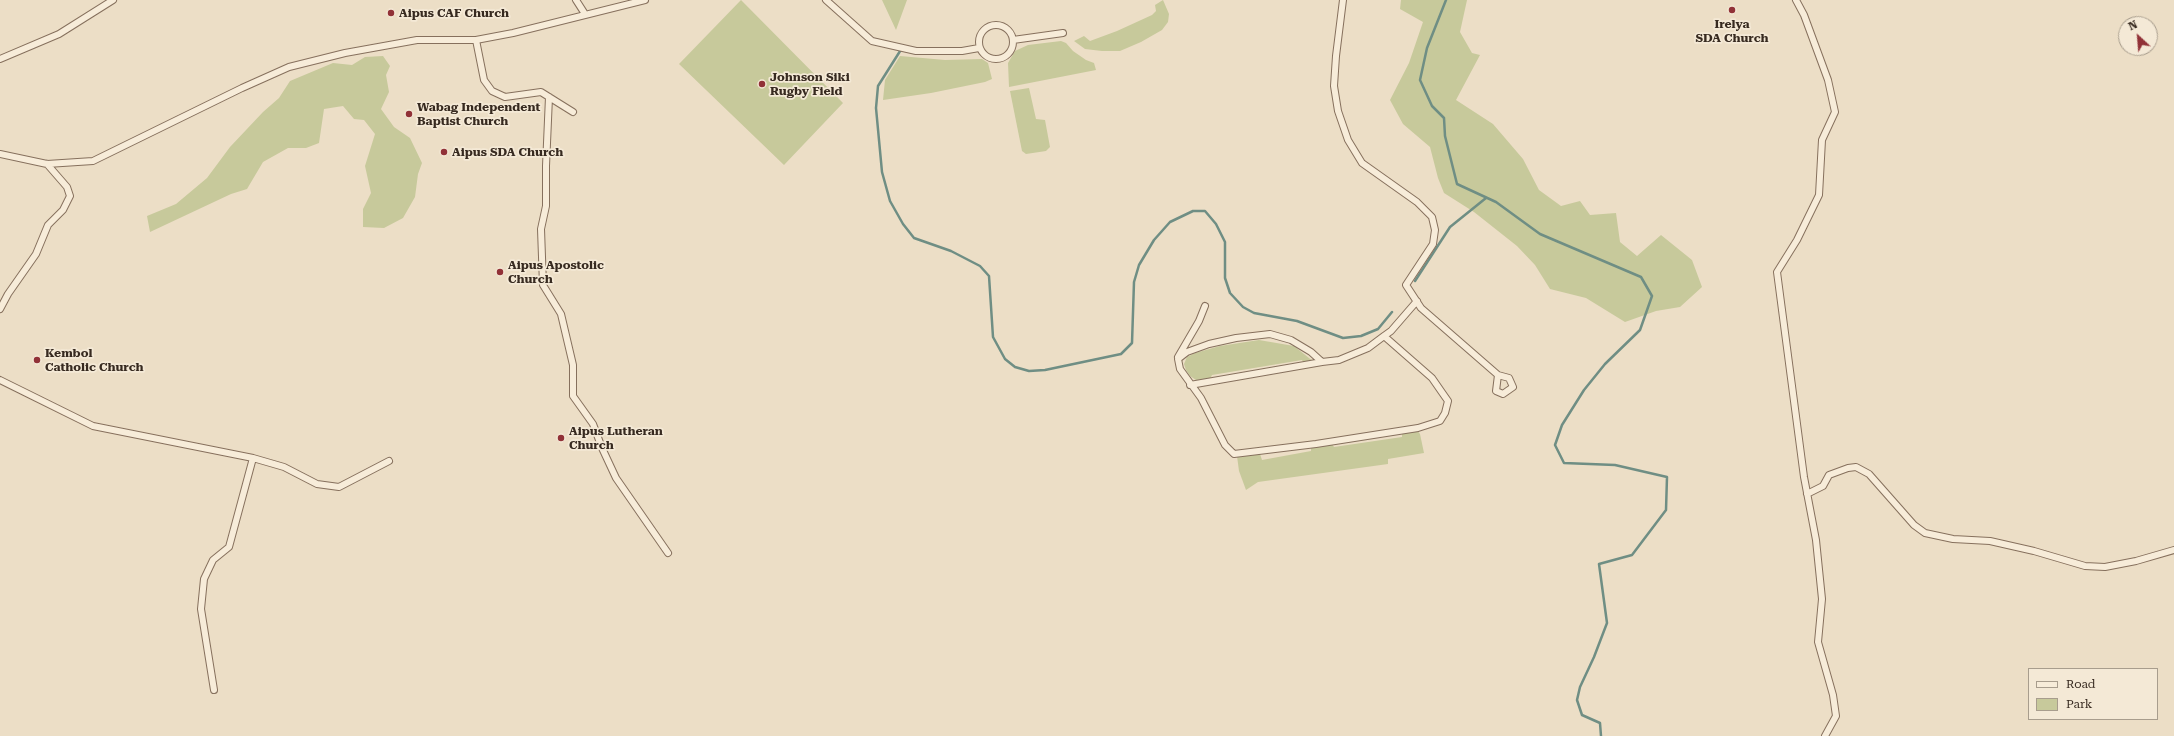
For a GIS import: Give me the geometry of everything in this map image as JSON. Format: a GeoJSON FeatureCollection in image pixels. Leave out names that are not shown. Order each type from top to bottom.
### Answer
{"type":"FeatureCollection","features":[{"type":"Feature","properties":{"kind":"street"},"geometry":{"type":"LineString","coordinates":[[0,59],[59,34],[113,0]]}},
{"type":"Feature","properties":{"kind":"street"},"geometry":{"type":"LineString","coordinates":[[576,0],[585,14]]}},
{"type":"Feature","properties":{"kind":"street"},"geometry":{"type":"LineString","coordinates":[[0,154],[47,164],[93,162],[242,88],[289,67],[345,53],[417,40],[476,40],[513,34],[585,14],[645,0]]}},
{"type":"Feature","properties":{"kind":"street"},"geometry":{"type":"LineString","coordinates":[[826,0],[872,41],[916,51],[962,51],[979,48]]}},
{"type":"Feature","properties":{"kind":"street"},"geometry":{"type":"LineString","coordinates":[[1343,0],[1334,86],[1338,111],[1348,140],[1362,163],[1417,202],[1432,217],[1435,230],[1433,244],[1406,285],[1421,308],[1498,375]]}},
{"type":"Feature","properties":{"kind":"street"},"geometry":{"type":"LineString","coordinates":[[1796,0],[1804,16],[1828,80],[1835,112],[1822,140],[1819,195],[1797,240],[1778,272],[1807,494],[1816,540],[1822,599],[1818,642],[1833,695],[1836,716],[1825,736]]}},
{"type":"Feature","properties":{"kind":"street"},"geometry":{"type":"LineString","coordinates":[[992,24],[1004,26],[1008,30],[1013,40],[1011,51],[1002,58],[991,59],[979,48],[978,42],[982,31],[992,24]]}},
{"type":"Feature","properties":{"kind":"street"},"geometry":{"type":"LineString","coordinates":[[1013,40],[1063,34]]}},
{"type":"Feature","properties":{"kind":"street"},"geometry":{"type":"LineString","coordinates":[[476,40],[484,80],[492,91],[505,97],[541,92],[573,112]]}},
{"type":"Feature","properties":{"kind":"street"},"geometry":{"type":"LineString","coordinates":[[549,97],[546,206],[542,229],[543,285],[561,314],[573,365],[573,396],[593,424],[616,478],[668,553]]}},
{"type":"Feature","properties":{"kind":"street"},"geometry":{"type":"LineString","coordinates":[[0,309],[8,294],[36,254],[48,225],[63,210],[70,196],[67,187],[47,164]]}},
{"type":"Feature","properties":{"kind":"street"},"geometry":{"type":"LineString","coordinates":[[1190,385],[1339,360],[1368,348],[1391,331],[1417,301]]}},
{"type":"Feature","properties":{"kind":"street"},"geometry":{"type":"LineString","coordinates":[[1205,306],[1199,321],[1185,343],[1178,359],[1180,370],[1201,398],[1225,444],[1234,454],[1324,443],[1418,428],[1440,421],[1445,413],[1448,401],[1432,378],[1384,336]]}},
{"type":"Feature","properties":{"kind":"street"},"geometry":{"type":"LineString","coordinates":[[1178,359],[1187,352],[1209,344],[1236,338],[1270,334],[1291,340],[1311,352],[1322,362]]}},
{"type":"Feature","properties":{"kind":"street"},"geometry":{"type":"LineString","coordinates":[[0,380],[93,426],[253,458],[284,467],[317,484],[339,487],[389,461]]}},
{"type":"Feature","properties":{"kind":"street"},"geometry":{"type":"LineString","coordinates":[[214,690],[202,609],[204,579],[212,560],[229,547],[253,458]]}},
{"type":"Feature","properties":{"kind":"street"},"geometry":{"type":"LineString","coordinates":[[1807,494],[1823,486],[1829,475],[1848,468],[1856,467],[1869,474],[1914,524],[1925,533],[1953,539],[1990,541],[2034,551],[2085,566],[2105,567],[2128,563],[2174,550]]}},
{"type":"Feature","properties":{"kind":"green space","name":"Johnson Siki Rugby Field"},"geometry":{"type":"Polygon","coordinates":[[[741,0],[843,103],[784,165],[679,64],[741,0]]]}},
{"type":"Feature","properties":{"kind":"green space"},"geometry":{"type":"Polygon","coordinates":[[[882,0],[907,0],[896,30],[882,0]]]}},
{"type":"Feature","properties":{"kind":"green space"},"geometry":{"type":"Polygon","coordinates":[[[1163,0],[1169,14],[1168,22],[1162,30],[1141,42],[1120,51],[1102,51],[1085,49],[1074,41],[1084,36],[1090,41],[1117,31],[1152,15],[1156,11],[1155,5],[1163,0]]]}},
{"type":"Feature","properties":{"kind":"green space"},"geometry":{"type":"Polygon","coordinates":[[[1401,0],[1467,0],[1460,32],[1472,53],[1480,55],[1456,100],[1493,124],[1523,159],[1539,190],[1561,206],[1580,201],[1590,215],[1616,213],[1620,242],[1637,256],[1661,235],[1692,260],[1702,287],[1680,307],[1656,311],[1625,322],[1586,298],[1550,289],[1535,265],[1517,246],[1474,212],[1444,193],[1438,178],[1430,147],[1403,124],[1390,100],[1409,63],[1423,22],[1400,9],[1401,0]]]}},
{"type":"Feature","properties":{"kind":"green space"},"geometry":{"type":"Polygon","coordinates":[[[1061,41],[1066,43],[1073,51],[1086,60],[1094,63],[1096,70],[1009,87],[1008,63],[1015,51],[1028,45],[1061,41]]]}},
{"type":"Feature","properties":{"kind":"green space"},"geometry":{"type":"Polygon","coordinates":[[[383,56],[390,66],[386,75],[389,92],[381,109],[394,127],[410,138],[422,163],[418,174],[415,197],[403,218],[384,228],[363,227],[363,209],[371,193],[365,166],[375,134],[364,120],[354,119],[343,106],[324,109],[319,143],[306,148],[288,148],[263,162],[247,189],[231,194],[150,232],[147,216],[176,204],[207,178],[230,147],[263,112],[279,98],[290,81],[333,63],[352,65],[365,57],[383,56]]]}},
{"type":"Feature","properties":{"kind":"green space"},"geometry":{"type":"Polygon","coordinates":[[[900,56],[945,60],[982,59],[988,63],[992,79],[985,82],[931,93],[883,100],[885,80],[900,56]]]}},
{"type":"Feature","properties":{"kind":"green space"},"geometry":{"type":"Polygon","coordinates":[[[1029,88],[1036,119],[1045,120],[1050,147],[1046,151],[1026,154],[1022,151],[1010,91],[1029,88]]]}},
{"type":"Feature","properties":{"kind":"green space"},"geometry":{"type":"Polygon","coordinates":[[[1259,340],[1294,346],[1314,362],[1305,365],[1302,360],[1212,375],[1210,379],[1196,380],[1190,376],[1186,370],[1184,364],[1187,357],[1195,353],[1220,346],[1259,340]]]}},
{"type":"Feature","properties":{"kind":"green space"},"geometry":{"type":"Polygon","coordinates":[[[1417,430],[1420,434],[1424,453],[1388,459],[1388,464],[1258,482],[1246,490],[1239,471],[1237,456],[1260,454],[1262,460],[1311,451],[1311,447],[1332,444],[1334,447],[1402,437],[1402,432],[1417,430]]]}},
{"type":"Feature","properties":{"kind":"waterway"},"geometry":{"type":"LineString","coordinates":[[1446,0],[1427,48],[1420,80],[1432,106],[1444,118],[1445,136],[1457,184],[1496,202],[1540,234],[1641,277],[1652,296],[1640,330],[1605,364],[1584,390],[1562,425],[1555,445],[1564,463],[1615,465],[1667,477],[1666,510],[1632,555],[1599,564],[1607,623],[1594,657],[1580,687],[1577,700],[1582,715],[1600,723],[1601,736]]}},
{"type":"Feature","properties":{"kind":"waterway"},"geometry":{"type":"LineString","coordinates":[[902,48],[878,86],[876,108],[882,172],[890,201],[903,224],[914,238],[951,251],[980,266],[989,276],[993,337],[1005,359],[1015,367],[1029,371],[1045,370],[1121,354],[1132,343],[1134,282],[1139,265],[1154,240],[1170,222],[1193,211],[1205,211],[1216,224],[1225,242],[1225,278],[1230,293],[1243,307],[1254,313],[1297,321],[1343,338],[1361,336],[1378,329],[1392,312]]}},
{"type":"Feature","properties":{"kind":"waterway"},"geometry":{"type":"LineString","coordinates":[[1415,281],[1450,227],[1486,198]]}},
{"type":"Feature","properties":{"kind":"place","name":"Irelya SDA Church"},"geometry":{"type":"Point","coordinates":[1732,10]}},
{"type":"Feature","properties":{"kind":"place","name":"Aipus CAF Church"},"geometry":{"type":"Point","coordinates":[391,13]}},
{"type":"Feature","properties":{"kind":"place","name":"Johnson Siki Rugby Field"},"geometry":{"type":"Point","coordinates":[762,84]}},
{"type":"Feature","properties":{"kind":"place","name":"Wabag Independent Baptist Church"},"geometry":{"type":"Point","coordinates":[409,114]}},
{"type":"Feature","properties":{"kind":"place","name":"Aipus SDA Church"},"geometry":{"type":"Point","coordinates":[444,152]}},
{"type":"Feature","properties":{"kind":"place","name":"Aipus Apostolic Church"},"geometry":{"type":"Point","coordinates":[500,272]}},
{"type":"Feature","properties":{"kind":"place","name":"Kembol Catholic Church"},"geometry":{"type":"Point","coordinates":[37,360]}},
{"type":"Feature","properties":{"kind":"place","name":"Aipus Lutheran Church"},"geometry":{"type":"Point","coordinates":[561,438]}}]}
